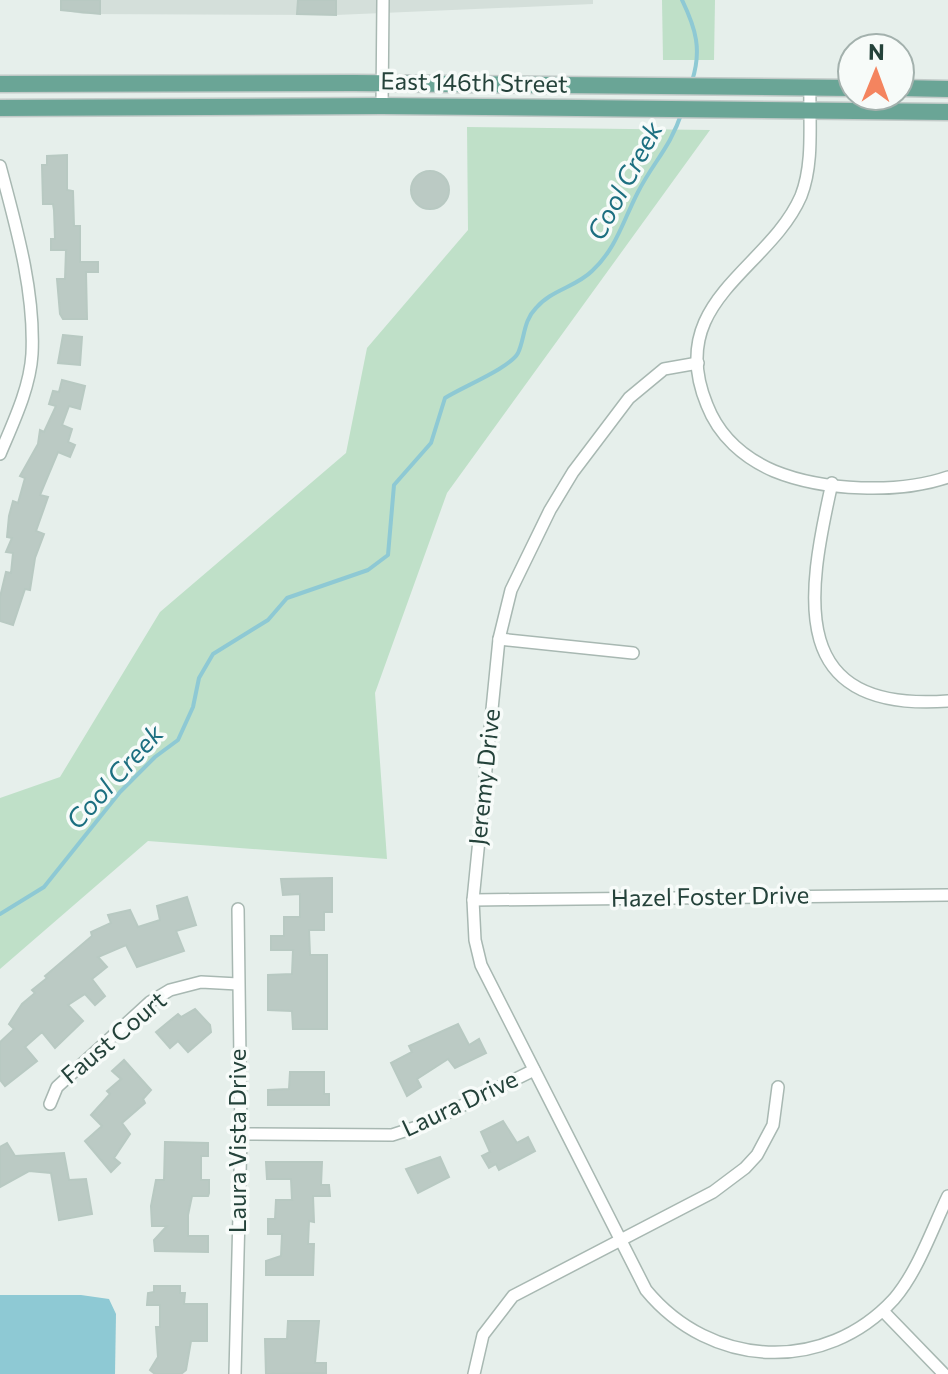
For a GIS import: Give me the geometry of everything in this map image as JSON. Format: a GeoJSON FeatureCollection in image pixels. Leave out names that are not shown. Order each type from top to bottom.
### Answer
{"type":"FeatureCollection","features":[{"type":"Feature","properties":{"kind":"main road","name":"East 146th Street"},"geometry":{"type":"LineString","coordinates":[[0,84],[382,83],[836,88]]}},
{"type":"Feature","properties":{"kind":"main road"},"geometry":{"type":"LineString","coordinates":[[916,88],[948,89]]}},
{"type":"Feature","properties":{"kind":"main road","name":"East 146th Street"},"geometry":{"type":"LineString","coordinates":[[0,108],[382,106],[948,112]]}},
{"type":"Feature","properties":{"kind":"street"},"geometry":{"type":"LineString","coordinates":[[382,106],[383,0]]}},
{"type":"Feature","properties":{"kind":"street"},"geometry":{"type":"LineString","coordinates":[[810,87],[809,169],[801,195],[793,211],[718,297],[704,326],[698,363],[705,402],[714,421],[738,448],[757,463],[779,473],[832,483],[900,489],[948,477]]}},
{"type":"Feature","properties":{"kind":"street"},"geometry":{"type":"LineString","coordinates":[[0,166],[4,199],[26,281],[32,356],[25,390],[0,454]]}},
{"type":"Feature","properties":{"kind":"street","name":"Jeremy Drive"},"geometry":{"type":"LineString","coordinates":[[698,363],[677,365],[652,376],[629,398],[573,472],[550,510],[511,590],[499,639],[473,900],[475,940],[481,965],[646,1290],[660,1306],[697,1335],[719,1346],[769,1355],[795,1354],[843,1339],[883,1311],[906,1282],[948,1196]]}},
{"type":"Feature","properties":{"kind":"street"},"geometry":{"type":"LineString","coordinates":[[832,483],[813,607],[827,659],[846,680],[871,695],[915,703],[948,701]]}},
{"type":"Feature","properties":{"kind":"street"},"geometry":{"type":"LineString","coordinates":[[499,639],[633,653]]}},
{"type":"Feature","properties":{"kind":"street","name":"Hazel Foster Drive"},"geometry":{"type":"LineString","coordinates":[[473,900],[948,895]]}},
{"type":"Feature","properties":{"kind":"street","name":"Laura Vista Drive"},"geometry":{"type":"LineString","coordinates":[[235,1374],[241,1134],[238,909]]}},
{"type":"Feature","properties":{"kind":"street","name":"Faust Court"},"geometry":{"type":"LineString","coordinates":[[50,1104],[57,1087],[150,1002],[183,985],[238,984]]}},
{"type":"Feature","properties":{"kind":"street","name":"Laura Drive"},"geometry":{"type":"LineString","coordinates":[[241,1134],[392,1135],[423,1125],[534,1070]]}},
{"type":"Feature","properties":{"kind":"street"},"geometry":{"type":"LineString","coordinates":[[474,1374],[483,1335],[513,1296],[713,1192],[745,1168],[757,1155],[773,1125],[778,1087]]}},
{"type":"Feature","properties":{"kind":"street"},"geometry":{"type":"LineString","coordinates":[[883,1311],[944,1374]]}},
{"type":"Feature","properties":{"kind":"shaded area"},"geometry":{"type":"Polygon","coordinates":[[[61,0],[593,0],[593,4],[336,15],[83,14],[61,10],[61,0]]]}},
{"type":"Feature","properties":{"kind":"green space"},"geometry":{"type":"Polygon","coordinates":[[[662,0],[715,0],[714,60],[663,60],[662,0]]]}},
{"type":"Feature","properties":{"kind":"green space"},"geometry":{"type":"Polygon","coordinates":[[[467,127],[710,130],[447,493],[375,693],[387,859],[148,841],[0,969],[0,798],[60,777],[160,612],[346,453],[367,348],[468,230],[467,127]]]}},
{"type":"Feature","properties":{"kind":"water"},"geometry":{"type":"Polygon","coordinates":[[[0,1295],[81,1295],[109,1299],[116,1314],[115,1374],[0,1374],[0,1295]]]}},
{"type":"Feature","properties":{"kind":"building"},"geometry":{"type":"Polygon","coordinates":[[[61,0],[100,0],[100,14],[61,10],[61,0]]]}},
{"type":"Feature","properties":{"kind":"building"},"geometry":{"type":"Polygon","coordinates":[[[298,0],[336,0],[336,15],[297,14],[298,0]]]}},
{"type":"Feature","properties":{"kind":"building"},"geometry":{"type":"Polygon","coordinates":[[[67,155],[67,190],[73,191],[74,226],[80,226],[80,262],[98,262],[98,272],[86,272],[87,319],[63,319],[60,314],[57,279],[65,279],[66,250],[51,250],[51,239],[55,239],[53,204],[43,204],[42,165],[47,165],[47,156],[67,155]]]}},
{"type":"Feature","properties":{"kind":"building"},"geometry":{"type":"Polygon","coordinates":[[[430,171],[444,176],[449,190],[444,204],[430,209],[416,204],[411,190],[416,176],[430,171]]]}},
{"type":"Feature","properties":{"kind":"building"},"geometry":{"type":"Polygon","coordinates":[[[63,335],[82,337],[80,365],[58,363],[63,335]]]}},
{"type":"Feature","properties":{"kind":"building"},"geometry":{"type":"Polygon","coordinates":[[[62,380],[85,386],[80,409],[69,406],[62,425],[72,429],[68,442],[75,445],[70,457],[58,452],[40,495],[48,497],[36,531],[44,534],[35,558],[30,590],[25,589],[13,625],[0,621],[0,597],[6,572],[11,573],[13,553],[6,552],[12,538],[7,537],[9,516],[13,501],[18,503],[25,478],[20,476],[38,444],[40,430],[44,432],[56,406],[49,404],[53,391],[59,392],[62,380]]]}},
{"type":"Feature","properties":{"kind":"building"},"geometry":{"type":"Polygon","coordinates":[[[332,878],[332,912],[324,912],[324,930],[309,930],[310,955],[327,955],[327,1029],[293,1029],[292,1011],[268,1010],[268,975],[292,974],[293,950],[271,950],[271,936],[284,936],[284,917],[300,917],[300,894],[283,895],[281,879],[332,878]]]}},
{"type":"Feature","properties":{"kind":"building"},"geometry":{"type":"Polygon","coordinates":[[[187,897],[196,925],[176,931],[184,951],[137,967],[126,945],[98,957],[107,967],[92,979],[105,996],[95,1005],[85,994],[68,1005],[83,1021],[55,1048],[42,1032],[25,1047],[37,1061],[5,1086],[0,1080],[0,1042],[14,1029],[9,1024],[22,1004],[35,993],[32,990],[47,978],[45,976],[92,936],[91,932],[111,923],[108,915],[130,910],[138,927],[160,920],[157,906],[187,897]]]}},
{"type":"Feature","properties":{"kind":"building"},"geometry":{"type":"Polygon","coordinates":[[[195,1009],[210,1025],[211,1032],[188,1052],[178,1041],[170,1048],[156,1032],[178,1014],[181,1017],[195,1009]]]}},
{"type":"Feature","properties":{"kind":"building"},"geometry":{"type":"Polygon","coordinates":[[[458,1024],[469,1045],[479,1039],[486,1053],[455,1068],[448,1059],[417,1079],[421,1087],[407,1096],[391,1063],[412,1052],[409,1046],[458,1024]]]}},
{"type":"Feature","properties":{"kind":"building"},"geometry":{"type":"Polygon","coordinates":[[[124,1060],[151,1090],[143,1099],[145,1103],[122,1123],[130,1134],[114,1158],[120,1163],[111,1172],[85,1141],[102,1126],[91,1115],[110,1094],[107,1091],[121,1079],[112,1071],[124,1060]]]}},
{"type":"Feature","properties":{"kind":"building"},"geometry":{"type":"Polygon","coordinates":[[[290,1072],[324,1072],[324,1094],[329,1094],[329,1105],[268,1105],[268,1090],[289,1089],[290,1072]]]}},
{"type":"Feature","properties":{"kind":"building"},"geometry":{"type":"Polygon","coordinates":[[[503,1121],[517,1143],[528,1137],[535,1151],[499,1170],[496,1164],[489,1168],[482,1156],[490,1152],[481,1132],[503,1121]]]}},
{"type":"Feature","properties":{"kind":"building"},"geometry":{"type":"Polygon","coordinates":[[[165,1142],[208,1143],[208,1156],[201,1156],[201,1180],[209,1180],[209,1193],[208,1196],[192,1196],[188,1236],[208,1236],[208,1252],[155,1251],[154,1240],[167,1226],[152,1226],[151,1206],[156,1180],[164,1180],[165,1142]]]}},
{"type":"Feature","properties":{"kind":"building"},"geometry":{"type":"Polygon","coordinates":[[[7,1143],[15,1156],[64,1153],[69,1180],[86,1179],[92,1214],[59,1220],[51,1173],[29,1171],[0,1187],[0,1147],[7,1143]]]}},
{"type":"Feature","properties":{"kind":"building"},"geometry":{"type":"Polygon","coordinates":[[[440,1157],[449,1177],[418,1193],[406,1169],[440,1157]]]}},
{"type":"Feature","properties":{"kind":"building"},"geometry":{"type":"Polygon","coordinates":[[[266,1162],[322,1162],[321,1185],[329,1185],[330,1196],[313,1196],[314,1222],[309,1221],[308,1244],[314,1244],[313,1275],[266,1275],[266,1261],[281,1256],[282,1234],[268,1234],[268,1219],[275,1219],[276,1200],[292,1200],[291,1179],[267,1179],[266,1162]]]}},
{"type":"Feature","properties":{"kind":"building"},"geometry":{"type":"Polygon","coordinates":[[[154,1286],[180,1286],[180,1293],[185,1293],[184,1304],[207,1304],[207,1341],[191,1341],[186,1370],[181,1374],[155,1374],[150,1370],[158,1357],[156,1327],[160,1327],[160,1305],[147,1305],[148,1293],[154,1292],[154,1286]]]}},
{"type":"Feature","properties":{"kind":"building"},"geometry":{"type":"Polygon","coordinates":[[[288,1321],[319,1321],[315,1363],[326,1363],[326,1373],[266,1374],[265,1339],[287,1339],[288,1321]]]}},
{"type":"Feature","properties":{"kind":"waterway","name":"Cool Creek"},"geometry":{"type":"LineString","coordinates":[[682,0],[696,40],[697,59],[692,81]]}},
{"type":"Feature","properties":{"kind":"waterway","name":"Cool Creek"},"geometry":{"type":"LineString","coordinates":[[0,914],[44,887],[120,792],[155,757],[178,740],[193,707],[199,678],[213,654],[268,620],[287,598],[368,570],[388,555],[394,485],[431,443],[445,398],[513,359],[536,308],[586,276],[600,262],[613,244],[682,112]]}}]}
